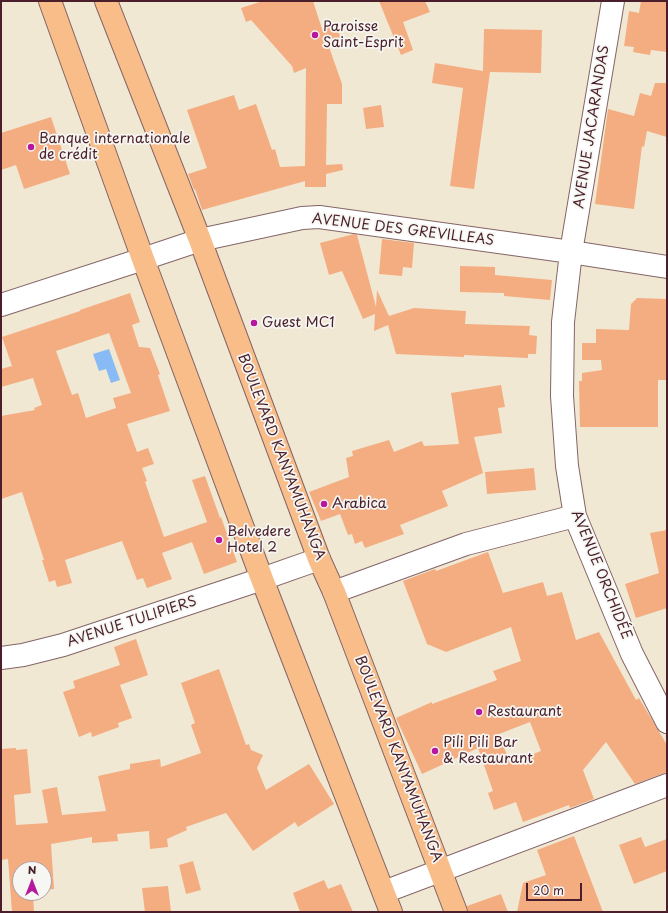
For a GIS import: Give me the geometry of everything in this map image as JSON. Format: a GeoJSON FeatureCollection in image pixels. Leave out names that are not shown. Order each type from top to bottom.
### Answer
{"type":"FeatureCollection","features":[{"type":"Feature","properties":{"kind":"main road"},"geometry":{"type":"LineString","coordinates":[[50,1],[143,260],[262,580],[388,902]]}},
{"type":"Feature","properties":{"kind":"main road","name":"BOULEVARD KANYAMUHANGA"},"geometry":{"type":"LineString","coordinates":[[106,1],[200,240],[319,559],[334,592],[456,912]]}},
{"type":"Feature","properties":{"kind":"street","name":"AVENUE JACARANDAS"},"geometry":{"type":"LineString","coordinates":[[571,252],[613,1]]}},
{"type":"Feature","properties":{"kind":"street","name":"AVENUE DES GREVILLEAS"},"geometry":{"type":"LineString","coordinates":[[1,305],[143,260],[200,240],[302,218],[318,217],[571,252],[667,267]]}},
{"type":"Feature","properties":{"kind":"street","name":"AVENUE ORCHIDÉE"},"geometry":{"type":"LineString","coordinates":[[571,252],[563,322],[562,396],[567,466],[575,516],[632,654],[667,722]]}},
{"type":"Feature","properties":{"kind":"street"},"geometry":{"type":"LineString","coordinates":[[334,592],[466,544],[575,516]]}},
{"type":"Feature","properties":{"kind":"street","name":"AVENUE TULIPIERS"},"geometry":{"type":"LineString","coordinates":[[1,658],[23,655],[63,645],[262,580],[319,559]]}},
{"type":"Feature","properties":{"kind":"street"},"geometry":{"type":"LineString","coordinates":[[388,902],[441,872],[667,785]]}},
{"type":"Feature","properties":{"kind":"water"},"geometry":{"type":"Polygon","coordinates":[[[109,349],[120,380],[111,383],[106,369],[99,371],[93,354],[109,349]]]}},
{"type":"Feature","properties":{"kind":"building"},"geometry":{"type":"Polygon","coordinates":[[[263,1],[313,1],[322,29],[336,24],[342,42],[329,47],[342,84],[342,104],[327,104],[326,165],[342,164],[343,170],[326,174],[326,187],[305,187],[305,181],[202,210],[188,174],[207,168],[187,110],[234,95],[239,110],[256,104],[272,150],[275,149],[280,167],[305,166],[306,68],[294,73],[292,66],[251,20],[246,22],[241,8],[263,1]]]}},
{"type":"Feature","properties":{"kind":"building"},"geometry":{"type":"Polygon","coordinates":[[[379,1],[425,1],[430,12],[403,22],[413,50],[401,55],[379,1]]]}},
{"type":"Feature","properties":{"kind":"building"},"geometry":{"type":"Polygon","coordinates":[[[641,1],[667,1],[667,52],[651,50],[650,55],[633,52],[634,47],[624,46],[629,11],[639,13],[641,1]]]}},
{"type":"Feature","properties":{"kind":"building"},"geometry":{"type":"Polygon","coordinates":[[[484,29],[542,30],[541,73],[490,72],[474,189],[450,186],[463,88],[432,83],[435,63],[483,71],[484,29]]]}},
{"type":"Feature","properties":{"kind":"building"},"geometry":{"type":"Polygon","coordinates":[[[655,83],[667,83],[667,137],[647,131],[644,147],[642,146],[634,209],[595,204],[608,109],[634,116],[640,93],[651,96],[655,83]]]}},
{"type":"Feature","properties":{"kind":"building"},"geometry":{"type":"Polygon","coordinates":[[[381,105],[384,127],[366,129],[363,108],[381,105]]]}},
{"type":"Feature","properties":{"kind":"building","name":"Banque internationale de crédit"},"geometry":{"type":"Polygon","coordinates":[[[51,117],[70,174],[24,189],[16,165],[1,170],[1,133],[51,117]]]}},
{"type":"Feature","properties":{"kind":"building"},"geometry":{"type":"Polygon","coordinates":[[[354,234],[357,235],[376,307],[377,290],[389,316],[414,308],[466,311],[465,324],[530,326],[529,335],[537,336],[536,354],[528,354],[528,358],[396,354],[388,325],[374,331],[375,314],[363,319],[342,271],[329,275],[320,243],[354,234]]]}},
{"type":"Feature","properties":{"kind":"building"},"geometry":{"type":"Polygon","coordinates":[[[382,239],[414,243],[412,268],[403,267],[402,276],[379,274],[382,239]]]}},
{"type":"Feature","properties":{"kind":"building"},"geometry":{"type":"Polygon","coordinates":[[[460,266],[495,267],[495,275],[552,280],[550,300],[504,296],[504,293],[460,292],[460,266]]]}},
{"type":"Feature","properties":{"kind":"building"},"geometry":{"type":"Polygon","coordinates":[[[130,293],[140,322],[132,325],[139,347],[150,348],[160,374],[158,375],[170,411],[127,424],[137,452],[148,448],[154,464],[142,468],[147,481],[145,482],[164,537],[207,522],[192,480],[205,476],[237,562],[204,574],[192,542],[162,553],[172,579],[147,588],[143,578],[137,580],[122,541],[65,560],[72,583],[57,587],[55,580],[49,582],[42,560],[44,560],[22,492],[1,499],[1,416],[35,410],[34,408],[42,405],[33,378],[1,387],[1,369],[12,366],[2,337],[130,293]],[[109,333],[56,351],[72,395],[78,393],[86,418],[116,408],[113,398],[131,393],[109,333]]]}},
{"type":"Feature","properties":{"kind":"building"},"geometry":{"type":"Polygon","coordinates":[[[637,298],[667,299],[667,380],[658,380],[658,427],[580,427],[579,381],[582,381],[582,373],[602,370],[601,360],[582,360],[582,343],[596,343],[596,329],[629,330],[631,304],[637,298]]]}},
{"type":"Feature","properties":{"kind":"building"},"geometry":{"type":"Polygon","coordinates":[[[501,385],[505,407],[498,408],[502,433],[474,437],[483,473],[442,491],[448,506],[400,525],[404,534],[365,548],[362,541],[355,544],[352,534],[348,535],[340,514],[321,521],[309,492],[349,477],[346,458],[353,456],[352,451],[389,440],[394,452],[422,441],[424,446],[459,444],[451,393],[501,385]]]}},
{"type":"Feature","properties":{"kind":"building"},"geometry":{"type":"Polygon","coordinates":[[[534,468],[536,490],[487,494],[485,472],[534,468]]]}},
{"type":"Feature","properties":{"kind":"building"},"geometry":{"type":"Polygon","coordinates":[[[667,530],[667,608],[636,618],[625,584],[659,573],[650,533],[667,530]]]}},
{"type":"Feature","properties":{"kind":"building"},"geometry":{"type":"Polygon","coordinates":[[[488,552],[503,593],[543,582],[547,596],[562,592],[576,640],[599,632],[636,700],[639,698],[667,745],[667,772],[635,784],[606,742],[583,770],[594,799],[570,808],[569,805],[523,822],[516,802],[494,810],[488,793],[493,791],[478,748],[422,774],[396,718],[432,702],[432,704],[497,680],[493,671],[521,661],[511,627],[446,652],[427,644],[403,581],[435,569],[436,571],[488,552]],[[530,722],[499,734],[510,763],[541,751],[530,722]]]}},
{"type":"Feature","properties":{"kind":"building"},"geometry":{"type":"Polygon","coordinates":[[[136,639],[148,675],[120,685],[132,718],[118,723],[119,727],[92,737],[91,732],[79,737],[63,692],[75,688],[73,681],[120,665],[114,647],[136,639]]]}},
{"type":"Feature","properties":{"kind":"building"},"geometry":{"type":"Polygon","coordinates":[[[219,669],[246,745],[249,744],[251,750],[263,755],[257,768],[266,790],[309,764],[334,804],[298,827],[295,822],[253,851],[226,813],[186,827],[187,830],[167,839],[168,847],[150,849],[149,831],[117,834],[118,841],[92,843],[92,837],[51,844],[54,889],[52,889],[52,861],[12,861],[12,901],[33,901],[34,912],[12,912],[8,859],[1,860],[1,749],[27,749],[31,793],[14,795],[16,825],[48,823],[42,790],[57,787],[62,815],[106,811],[98,776],[130,769],[130,764],[160,759],[161,767],[201,753],[191,725],[195,723],[181,683],[219,669]]]}},
{"type":"Feature","properties":{"kind":"building"},"geometry":{"type":"Polygon","coordinates":[[[574,836],[603,912],[517,912],[523,883],[546,875],[537,850],[574,836]]]}},
{"type":"Feature","properties":{"kind":"building"},"geometry":{"type":"Polygon","coordinates":[[[641,837],[645,847],[667,839],[667,871],[634,884],[619,845],[641,837]]]}},
{"type":"Feature","properties":{"kind":"building"},"geometry":{"type":"Polygon","coordinates":[[[193,861],[201,890],[186,894],[179,865],[193,861]]]}},
{"type":"Feature","properties":{"kind":"building"},"geometry":{"type":"Polygon","coordinates":[[[324,880],[328,889],[341,884],[353,912],[300,912],[293,893],[324,880]]]}},
{"type":"Feature","properties":{"kind":"building"},"geometry":{"type":"Polygon","coordinates":[[[168,886],[171,912],[145,912],[142,888],[168,886]]]}},
{"type":"Feature","properties":{"kind":"building"},"geometry":{"type":"Polygon","coordinates":[[[501,894],[508,912],[468,912],[467,906],[501,894]]]}},
{"type":"Feature","properties":{"kind":"place","name":"Paroisse Saint-Esprit"},"geometry":{"type":"Point","coordinates":[315,35]}},
{"type":"Feature","properties":{"kind":"place","name":"Banque internationale de crédit"},"geometry":{"type":"Point","coordinates":[31,147]}},
{"type":"Feature","properties":{"kind":"place","name":"Guest MC1"},"geometry":{"type":"Point","coordinates":[254,323]}},
{"type":"Feature","properties":{"kind":"place","name":"Arabica"},"geometry":{"type":"Point","coordinates":[324,504]}},
{"type":"Feature","properties":{"kind":"place","name":"Belvedere Hotel 2"},"geometry":{"type":"Point","coordinates":[219,540]}},
{"type":"Feature","properties":{"kind":"place","name":"Restaurant"},"geometry":{"type":"Point","coordinates":[479,712]}},
{"type":"Feature","properties":{"kind":"place","name":"Pili Pili Bar & Restaurant"},"geometry":{"type":"Point","coordinates":[435,751]}}]}
